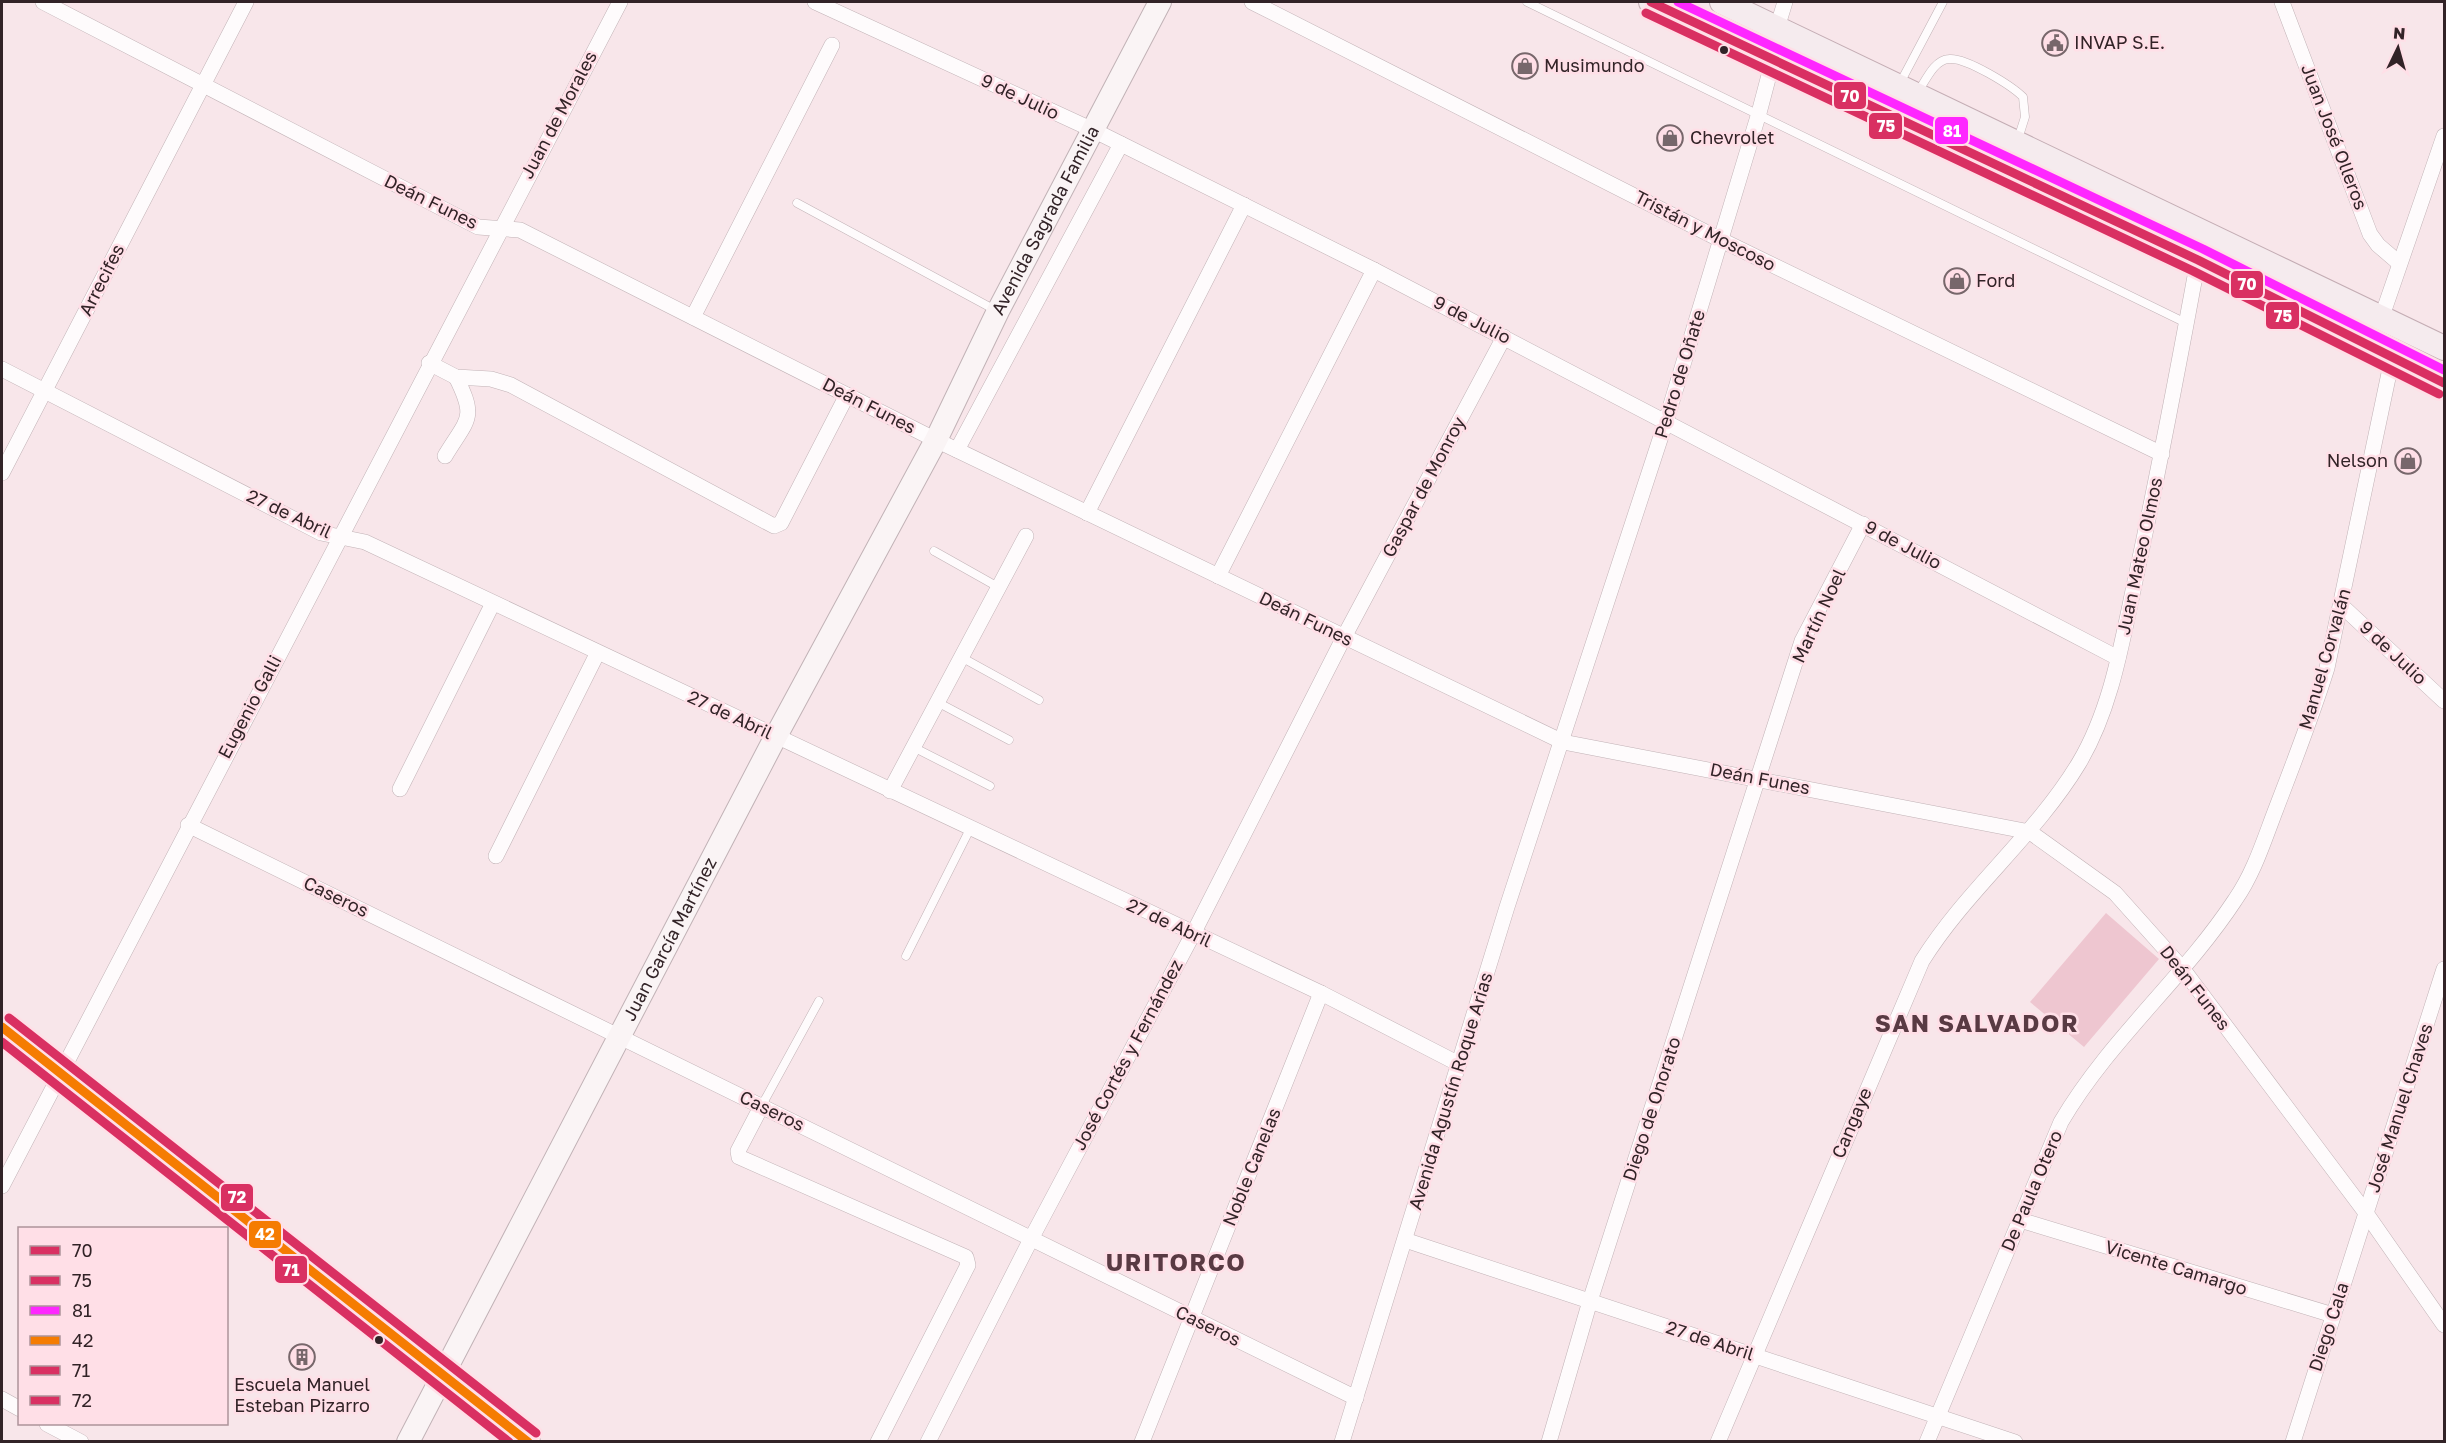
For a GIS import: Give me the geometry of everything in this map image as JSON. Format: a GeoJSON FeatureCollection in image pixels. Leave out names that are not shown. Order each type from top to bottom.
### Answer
{"type":"FeatureCollection","features":[{"type":"Feature","properties":{"kind":"main road","name":"Avenida Sagrada Familia"},"geometry":{"type":"LineString","coordinates":[[936,440],[998,311],[1160,2]]}},
{"type":"Feature","properties":{"kind":"main road"},"geometry":{"type":"LineString","coordinates":[[1652,2],[2198,260],[2392,359],[2445,383]]}},
{"type":"Feature","properties":{"kind":"main road"},"geometry":{"type":"LineString","coordinates":[[1722,2],[2445,348]]}},
{"type":"Feature","properties":{"kind":"main road","name":"Juan García Martínez"},"geometry":{"type":"LineString","coordinates":[[408,1442],[776,736],[936,440]]}},
{"type":"Feature","properties":{"kind":"main road"},"geometry":{"type":"LineString","coordinates":[[2,1027],[444,1372],[529,1442]]}},
{"type":"Feature","properties":{"kind":"street","name":"Deán Funes"},"geometry":{"type":"LineString","coordinates":[[44,2],[202,86],[478,227],[520,230],[936,440],[1563,742],[2030,832],[2115,893],[2182,968],[2366,1213],[2445,1325]]}},
{"type":"Feature","properties":{"kind":"street","name":"Arrecifes"},"geometry":{"type":"LineString","coordinates":[[2,473],[246,2]]}},
{"type":"Feature","properties":{"kind":"street","name":"Juan de Morales"},"geometry":{"type":"LineString","coordinates":[[499,228],[620,2]]}},
{"type":"Feature","properties":{"kind":"street","name":"9 de Julio"},"geometry":{"type":"LineString","coordinates":[[815,2],[1093,130],[1374,270],[2118,658]]}},
{"type":"Feature","properties":{"kind":"street","name":"Tristán y Moscoso"},"geometry":{"type":"LineString","coordinates":[[1252,2],[1721,240],[2162,454]]}},
{"type":"Feature","properties":{"kind":"street","name":"Pedro de Oñate"},"geometry":{"type":"LineString","coordinates":[[1563,742],[1666,421],[1721,240],[1759,113],[1773,60],[1777,28],[1785,2]]}},
{"type":"Feature","properties":{"kind":"street","name":"Juan José Olleros"},"geometry":{"type":"LineString","coordinates":[[2282,2],[2370,234],[2378,245],[2399,263]]}},
{"type":"Feature","properties":{"kind":"street"},"geometry":{"type":"LineString","coordinates":[[693,317],[832,45]]}},
{"type":"Feature","properties":{"kind":"street"},"geometry":{"type":"LineString","coordinates":[[2381,319],[2445,136]]}},
{"type":"Feature","properties":{"kind":"street"},"geometry":{"type":"LineString","coordinates":[[957,450],[1121,144]]}},
{"type":"Feature","properties":{"kind":"street"},"geometry":{"type":"LineString","coordinates":[[1087,513],[1244,205]]}},
{"type":"Feature","properties":{"kind":"street","name":"Eugenio Galli"},"geometry":{"type":"LineString","coordinates":[[2,1186],[499,228]]}},
{"type":"Feature","properties":{"kind":"street","name":"Juan Mateo Olmos"},"geometry":{"type":"LineString","coordinates":[[2030,832],[2079,762],[2101,712],[2118,658],[2162,454],[2198,260]]}},
{"type":"Feature","properties":{"kind":"street"},"geometry":{"type":"LineString","coordinates":[[1218,576],[1374,270]]}},
{"type":"Feature","properties":{"kind":"street","name":"Gaspar de Monroy"},"geometry":{"type":"LineString","coordinates":[[1344,637],[1504,337]]}},
{"type":"Feature","properties":{"kind":"street","name":"Manuel Corvalán"},"geometry":{"type":"LineString","coordinates":[[2182,968],[2234,903],[2253,867],[2312,715],[2342,606],[2392,359]]}},
{"type":"Feature","properties":{"kind":"street"},"geometry":{"type":"LineString","coordinates":[[429,363],[456,377],[491,379],[511,386],[774,526],[781,523],[847,395]]}},
{"type":"Feature","properties":{"kind":"street","name":"27 de Abril"},"geometry":{"type":"LineString","coordinates":[[2,369],[321,533],[365,542],[597,654],[1321,993],[1459,1064]]}},
{"type":"Feature","properties":{"kind":"street"},"geometry":{"type":"LineString","coordinates":[[445,456],[469,417],[469,402],[456,377]]}},
{"type":"Feature","properties":{"kind":"street","name":"Martín Noel"},"geometry":{"type":"LineString","coordinates":[[1759,778],[1802,641],[1863,524]]}},
{"type":"Feature","properties":{"kind":"street"},"geometry":{"type":"LineString","coordinates":[[890,791],[1026,536]]}},
{"type":"Feature","properties":{"kind":"street"},"geometry":{"type":"LineString","coordinates":[[400,789],[493,603]]}},
{"type":"Feature","properties":{"kind":"street","name":"9 de Julio"},"geometry":{"type":"LineString","coordinates":[[2342,606],[2445,701]]}},
{"type":"Feature","properties":{"kind":"street","name":"José Cortés y Fernández"},"geometry":{"type":"LineString","coordinates":[[928,1442],[1031,1239],[1193,934],[1344,637]]}},
{"type":"Feature","properties":{"kind":"street"},"geometry":{"type":"LineString","coordinates":[[496,856],[597,654]]}},
{"type":"Feature","properties":{"kind":"street","name":"Avenida Agustín Roque Arias"},"geometry":{"type":"LineString","coordinates":[[1342,1442],[1507,907],[1563,742]]}},
{"type":"Feature","properties":{"kind":"street","name":"Diego de Onorato"},"geometry":{"type":"LineString","coordinates":[[1549,1442],[1590,1301],[1759,778]]}},
{"type":"Feature","properties":{"kind":"street","name":"Caseros"},"geometry":{"type":"LineString","coordinates":[[188,825],[1356,1398]]}},
{"type":"Feature","properties":{"kind":"street","name":"Cangaye"},"geometry":{"type":"LineString","coordinates":[[1718,1442],[1922,961],[1961,909],[2030,832]]}},
{"type":"Feature","properties":{"kind":"street","name":"De Paula Otero"},"geometry":{"type":"LineString","coordinates":[[1928,1442],[2061,1122],[2080,1088],[2182,968]]}},
{"type":"Feature","properties":{"kind":"street","name":"José Manuel Chaves"},"geometry":{"type":"LineString","coordinates":[[2366,1213],[2445,969]]}},
{"type":"Feature","properties":{"kind":"street","name":"Noble Canelas"},"geometry":{"type":"LineString","coordinates":[[1142,1442],[1321,993]]}},
{"type":"Feature","properties":{"kind":"street"},"geometry":{"type":"LineString","coordinates":[[762,1105],[738,1151],[739,1157],[966,1257],[968,1265],[878,1442]]}},
{"type":"Feature","properties":{"kind":"street","name":"Diego Cala"},"geometry":{"type":"LineString","coordinates":[[2293,1442],[2366,1213]]}},
{"type":"Feature","properties":{"kind":"street","name":"Vicente Camargo"},"geometry":{"type":"LineString","coordinates":[[2020,1220],[2333,1316]]}},
{"type":"Feature","properties":{"kind":"street","name":"27 de Abril"},"geometry":{"type":"LineString","coordinates":[[1405,1240],[2015,1442]]}},
{"type":"Feature","properties":{"kind":"street"},"geometry":{"type":"LineString","coordinates":[[2,1399],[18,1408]]}},
{"type":"Feature","properties":{"kind":"street"},"geometry":{"type":"LineString","coordinates":[[49,1425],[81,1442]]}},
{"type":"Feature","properties":{"kind":"lane"},"geometry":{"type":"LineString","coordinates":[[1527,2],[2187,323]]}},
{"type":"Feature","properties":{"kind":"lane"},"geometry":{"type":"LineString","coordinates":[[1907,91],[1943,2]]}},
{"type":"Feature","properties":{"kind":"lane"},"geometry":{"type":"LineString","coordinates":[[1907,91],[1938,63],[1950,58],[1973,66],[2007,84],[2023,98],[2025,117],[2017,143]]}},
{"type":"Feature","properties":{"kind":"lane"},"geometry":{"type":"LineString","coordinates":[[797,203],[998,311]]}},
{"type":"Feature","properties":{"kind":"lane"},"geometry":{"type":"LineString","coordinates":[[934,551],[998,587]]}},
{"type":"Feature","properties":{"kind":"lane"},"geometry":{"type":"LineString","coordinates":[[961,657],[1039,700]]}},
{"type":"Feature","properties":{"kind":"lane"},"geometry":{"type":"LineString","coordinates":[[937,702],[1009,740]]}},
{"type":"Feature","properties":{"kind":"lane"},"geometry":{"type":"LineString","coordinates":[[913,747],[990,786]]}},
{"type":"Feature","properties":{"kind":"lane"},"geometry":{"type":"LineString","coordinates":[[906,956],[970,829]]}},
{"type":"Feature","properties":{"kind":"lane"},"geometry":{"type":"LineString","coordinates":[[762,1105],[819,1001]]}},
{"type":"Feature","properties":{"kind":"shaded area"},"geometry":{"type":"Polygon","coordinates":[[[2106,913],[2159,959],[2084,1047],[2030,1002],[2106,913]]]}},
{"type":"Feature","properties":{"kind":"transit line","name":"70"},"geometry":{"type":"LineString","coordinates":[[1651,2],[2198,260],[2444,383]]}},
{"type":"Feature","properties":{"kind":"transit line","name":"81"},"geometry":{"type":"LineString","coordinates":[[1678,2],[2203,249],[2444,370]]}},
{"type":"Feature","properties":{"kind":"transit line","name":"75"},"geometry":{"type":"LineString","coordinates":[[1646,13],[2193,271],[2439,394]]}},
{"type":"Feature","properties":{"kind":"transit line","name":"72"},"geometry":{"type":"LineString","coordinates":[[9,1018],[536,1433]]}},
{"type":"Feature","properties":{"kind":"transit line","name":"42"},"geometry":{"type":"LineString","coordinates":[[2,1027],[528,1442]]}},
{"type":"Feature","properties":{"kind":"transit line","name":"71"},"geometry":{"type":"LineString","coordinates":[[2,1042],[509,1442]]}},
{"type":"Feature","properties":{"kind":"place","name":"INVAP S.E."},"geometry":{"type":"Point","coordinates":[2055,43]}},
{"type":"Feature","properties":{"kind":"place","name":"Musimundo"},"geometry":{"type":"Point","coordinates":[1525,66]}},
{"type":"Feature","properties":{"kind":"place","name":"Chevrolet"},"geometry":{"type":"Point","coordinates":[1670,138]}},
{"type":"Feature","properties":{"kind":"place","name":"Ford"},"geometry":{"type":"Point","coordinates":[1957,281]}},
{"type":"Feature","properties":{"kind":"place","name":"Nelson"},"geometry":{"type":"Point","coordinates":[2408,461]}},
{"type":"Feature","properties":{"kind":"place","name":"Escuela Manuel Esteban Pizarro"},"geometry":{"type":"Point","coordinates":[302,1357]}},
{"type":"Feature","properties":{"kind":"district","name":"SAN SALVADOR"},"geometry":{"type":"Point","coordinates":[1977,1024]}},
{"type":"Feature","properties":{"kind":"district","name":"URITORCO"},"geometry":{"type":"Point","coordinates":[1176,1263]}}]}
